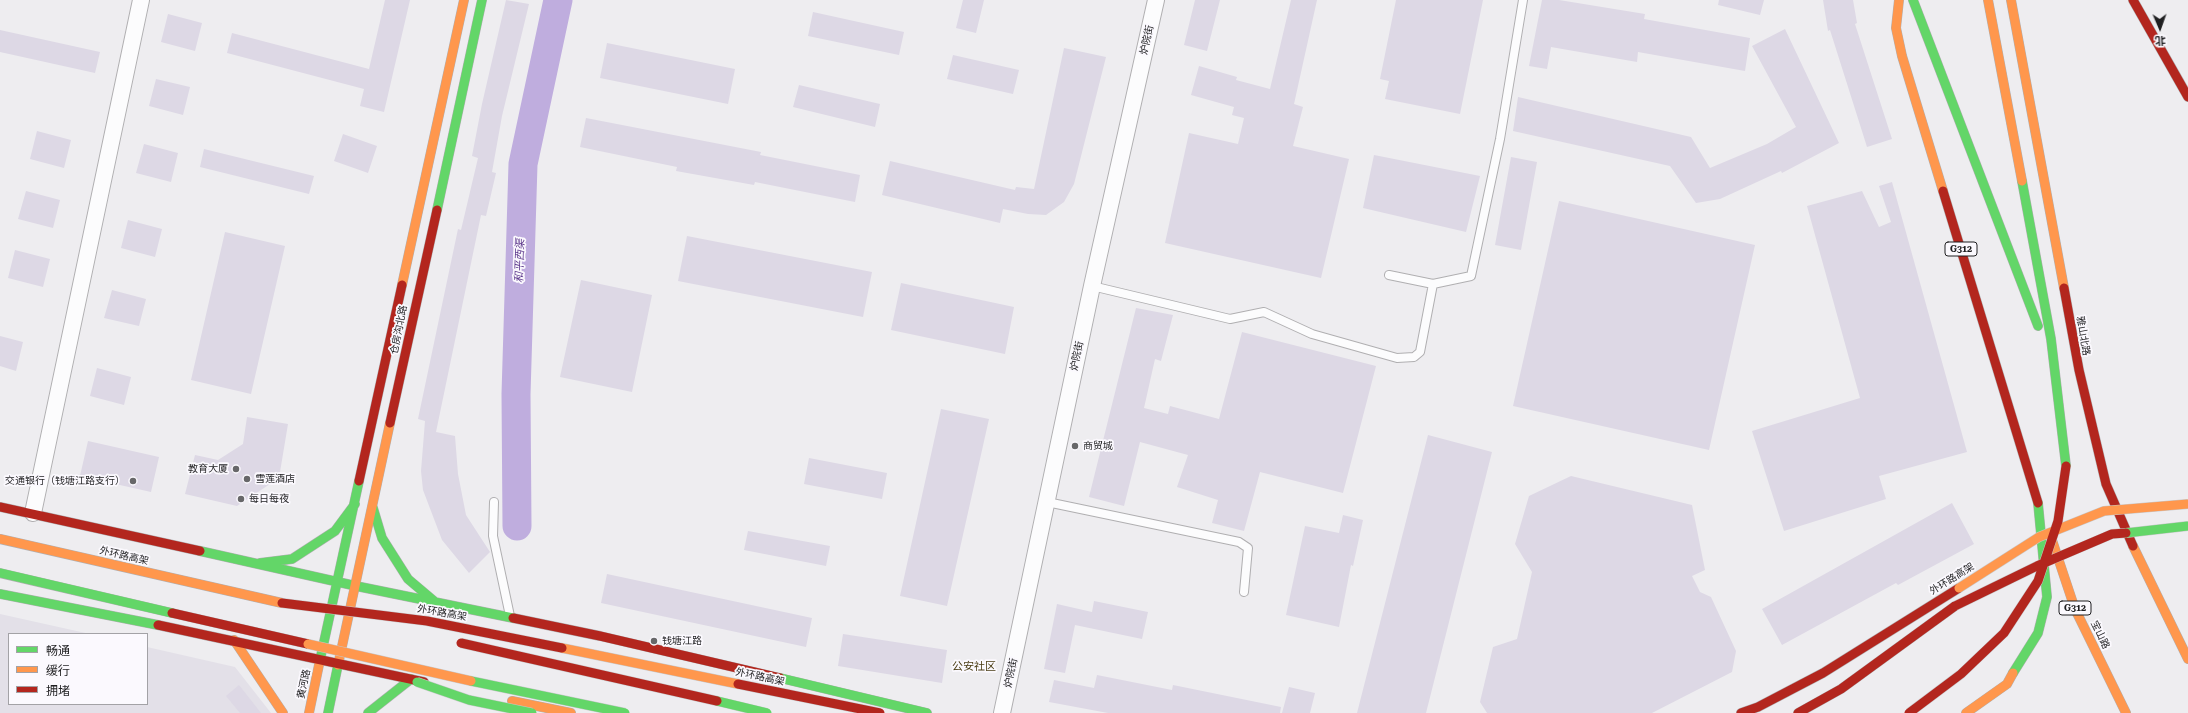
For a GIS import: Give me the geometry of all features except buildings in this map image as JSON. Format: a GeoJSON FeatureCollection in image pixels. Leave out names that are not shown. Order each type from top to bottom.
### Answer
{"type":"FeatureCollection","features":[{"type":"Feature","properties":{"kind":"main road","name":"仓房沟北路"},"geometry":{"type":"LineString","coordinates":[[320,660],[464,0]]}},
{"type":"Feature","properties":{"kind":"main road","name":"仓房沟北路"},"geometry":{"type":"LineString","coordinates":[[338,665],[482,0]]}},
{"type":"Feature","properties":{"kind":"main road","name":"G312"},"geometry":{"type":"LineString","coordinates":[[1899,0],[1896,28],[1902,56],[2037,497]]}},
{"type":"Feature","properties":{"kind":"main road"},"geometry":{"type":"LineString","coordinates":[[1914,0],[2028,298],[2056,378]]}},
{"type":"Feature","properties":{"kind":"main road"},"geometry":{"type":"LineString","coordinates":[[1909,713],[1960,674],[2004,633],[2038,581],[2058,521],[2066,466],[2051,338],[1988,0]]}},
{"type":"Feature","properties":{"kind":"main road","name":"雅山北路"},"geometry":{"type":"LineString","coordinates":[[2011,0],[2079,370],[2106,484],[2149,582],[2188,659]]}},
{"type":"Feature","properties":{"kind":"main road"},"geometry":{"type":"LineString","coordinates":[[2137,1],[2188,97]]}},
{"type":"Feature","properties":{"kind":"main road"},"geometry":{"type":"LineString","coordinates":[[1966,713],[2007,684],[2038,633],[2047,597],[2037,497]]}},
{"type":"Feature","properties":{"kind":"main road","name":"宝山路"},"geometry":{"type":"LineString","coordinates":[[2037,497],[2075,609],[2126,713]]}},
{"type":"Feature","properties":{"kind":"main road"},"geometry":{"type":"LineString","coordinates":[[259,564],[292,559],[335,531],[355,504]]}},
{"type":"Feature","properties":{"kind":"main road","name":"外环路高架"},"geometry":{"type":"LineString","coordinates":[[1741,713],[1758,707],[1823,673],[2039,537],[2104,511],[2188,504]]}},
{"type":"Feature","properties":{"kind":"main road"},"geometry":{"type":"LineString","coordinates":[[0,507],[33,513],[356,586],[600,636],[927,713]]}},
{"type":"Feature","properties":{"kind":"main road"},"geometry":{"type":"LineString","coordinates":[[373,508],[382,538],[408,579],[434,601]]}},
{"type":"Feature","properties":{"kind":"main road"},"geometry":{"type":"LineString","coordinates":[[1798,713],[1841,689],[1956,606],[2037,566],[2112,534],[2188,526]]}},
{"type":"Feature","properties":{"kind":"main road","name":"外环路高架"},"geometry":{"type":"LineString","coordinates":[[0,539],[282,603],[427,621],[880,713]]}},
{"type":"Feature","properties":{"kind":"main road"},"geometry":{"type":"LineString","coordinates":[[0,573],[405,667],[625,713]]}},
{"type":"Feature","properties":{"kind":"main road"},"geometry":{"type":"LineString","coordinates":[[0,594],[234,640],[338,665],[571,713]]}},
{"type":"Feature","properties":{"kind":"main road"},"geometry":{"type":"LineString","coordinates":[[282,603],[383,625]]}},
{"type":"Feature","properties":{"kind":"main road"},"geometry":{"type":"LineString","coordinates":[[234,640],[283,713]]}},
{"type":"Feature","properties":{"kind":"main road"},"geometry":{"type":"LineString","coordinates":[[453,641],[767,713]]}},
{"type":"Feature","properties":{"kind":"main road"},"geometry":{"type":"LineString","coordinates":[[308,644],[469,700],[532,713]]}},
{"type":"Feature","properties":{"kind":"main road","name":"黄河路"},"geometry":{"type":"LineString","coordinates":[[309,713],[320,660]]}},
{"type":"Feature","properties":{"kind":"main road"},"geometry":{"type":"LineString","coordinates":[[328,713],[338,665]]}},
{"type":"Feature","properties":{"kind":"main road"},"geometry":{"type":"LineString","coordinates":[[368,713],[411,679]]}},
{"type":"Feature","properties":{"kind":"street"},"geometry":{"type":"LineString","coordinates":[[33,513],[141,0]]}},
{"type":"Feature","properties":{"kind":"street","name":"炉院街"},"geometry":{"type":"LineString","coordinates":[[1002,713],[1092,286],[1156,0]]}},
{"type":"Feature","properties":{"kind":"lane"},"geometry":{"type":"LineString","coordinates":[[1388,275],[1433,284],[1471,276],[1500,139],[1523,0]]}},
{"type":"Feature","properties":{"kind":"lane"},"geometry":{"type":"LineString","coordinates":[[1092,286],[1230,319],[1264,312],[1312,334],[1397,358],[1414,357],[1420,352],[1433,284]]}},
{"type":"Feature","properties":{"kind":"lane"},"geometry":{"type":"LineString","coordinates":[[494,502],[493,536],[510,617]]}},
{"type":"Feature","properties":{"kind":"lane"},"geometry":{"type":"LineString","coordinates":[[1047,502],[1239,542],[1248,548],[1244,592]]}},
{"type":"Feature","properties":{"kind":"lane"},"geometry":{"type":"LineString","coordinates":[[476,713],[481,694]]}},
{"type":"Feature","properties":{"kind":"shaded area"},"geometry":{"type":"Polygon","coordinates":[[[0,614],[86,633],[8,633],[8,705],[148,705],[148,647],[235,667],[271,713],[0,713],[0,614]]]}},
{"type":"Feature","properties":{"kind":"waterway","name":"和平西渠"},"geometry":{"type":"LineString","coordinates":[[517,526],[516,394],[523,164],[558,0]]}},
{"type":"Feature","properties":{"kind":"traffic: fast"},"geometry":{"type":"LineString","coordinates":[[437,210],[482,0]]}},
{"type":"Feature","properties":{"kind":"traffic: fast"},"geometry":{"type":"LineString","coordinates":[[1913,0],[2038,326]]}},
{"type":"Feature","properties":{"kind":"traffic: fast"},"geometry":{"type":"LineString","coordinates":[[2022,181],[2051,339],[2066,466]]}},
{"type":"Feature","properties":{"kind":"traffic: fast"},"geometry":{"type":"LineString","coordinates":[[320,660],[359,481]]}},
{"type":"Feature","properties":{"kind":"traffic: fast"},"geometry":{"type":"LineString","coordinates":[[2013,673],[2038,633],[2047,597],[2038,503]]}},
{"type":"Feature","properties":{"kind":"traffic: fast"},"geometry":{"type":"LineString","coordinates":[[260,563],[292,559],[335,531],[355,504]]}},
{"type":"Feature","properties":{"kind":"traffic: fast"},"geometry":{"type":"LineString","coordinates":[[373,508],[382,538],[408,579],[434,601]]}},
{"type":"Feature","properties":{"kind":"traffic: fast"},"geometry":{"type":"LineString","coordinates":[[2126,533],[2188,526]]}},
{"type":"Feature","properties":{"kind":"traffic: fast"},"geometry":{"type":"LineString","coordinates":[[200,551],[356,586],[513,618]]}},
{"type":"Feature","properties":{"kind":"traffic: fast"},"geometry":{"type":"LineString","coordinates":[[0,573],[172,613]]}},
{"type":"Feature","properties":{"kind":"traffic: fast"},"geometry":{"type":"LineString","coordinates":[[0,594],[158,625]]}},
{"type":"Feature","properties":{"kind":"traffic: fast"},"geometry":{"type":"LineString","coordinates":[[328,713],[338,665]]}},
{"type":"Feature","properties":{"kind":"traffic: fast"},"geometry":{"type":"LineString","coordinates":[[780,678],[927,713]]}},
{"type":"Feature","properties":{"kind":"traffic: fast"},"geometry":{"type":"LineString","coordinates":[[368,713],[411,679]]}},
{"type":"Feature","properties":{"kind":"traffic: fast"},"geometry":{"type":"LineString","coordinates":[[471,681],[625,713]]}},
{"type":"Feature","properties":{"kind":"traffic: fast"},"geometry":{"type":"LineString","coordinates":[[417,682],[469,700],[532,713]]}},
{"type":"Feature","properties":{"kind":"traffic: fast"},"geometry":{"type":"LineString","coordinates":[[717,701],[767,713]]}},
{"type":"Feature","properties":{"kind":"traffic: slow"},"geometry":{"type":"LineString","coordinates":[[402,285],[464,0]]}},
{"type":"Feature","properties":{"kind":"traffic: slow"},"geometry":{"type":"LineString","coordinates":[[1899,0],[1896,28],[1902,56],[1943,191]]}},
{"type":"Feature","properties":{"kind":"traffic: slow"},"geometry":{"type":"LineString","coordinates":[[1988,0],[2022,181]]}},
{"type":"Feature","properties":{"kind":"traffic: slow"},"geometry":{"type":"LineString","coordinates":[[2011,0],[2064,288]]}},
{"type":"Feature","properties":{"kind":"traffic: slow"},"geometry":{"type":"LineString","coordinates":[[338,665],[390,423]]}},
{"type":"Feature","properties":{"kind":"traffic: slow"},"geometry":{"type":"LineString","coordinates":[[1959,588],[2039,537],[2104,511],[2188,504]]}},
{"type":"Feature","properties":{"kind":"traffic: slow"},"geometry":{"type":"LineString","coordinates":[[0,539],[282,603]]}},
{"type":"Feature","properties":{"kind":"traffic: slow"},"geometry":{"type":"LineString","coordinates":[[2052,540],[2075,609],[2126,713]]}},
{"type":"Feature","properties":{"kind":"traffic: slow"},"geometry":{"type":"LineString","coordinates":[[2133,546],[2188,659]]}},
{"type":"Feature","properties":{"kind":"traffic: slow"},"geometry":{"type":"LineString","coordinates":[[234,640],[283,713]]}},
{"type":"Feature","properties":{"kind":"traffic: slow"},"geometry":{"type":"LineString","coordinates":[[308,644],[471,681]]}},
{"type":"Feature","properties":{"kind":"traffic: slow"},"geometry":{"type":"LineString","coordinates":[[562,648],[738,684]]}},
{"type":"Feature","properties":{"kind":"traffic: slow"},"geometry":{"type":"LineString","coordinates":[[309,713],[320,660]]}},
{"type":"Feature","properties":{"kind":"traffic: slow"},"geometry":{"type":"LineString","coordinates":[[1966,713],[2007,684],[2013,673]]}},
{"type":"Feature","properties":{"kind":"traffic: slow"},"geometry":{"type":"LineString","coordinates":[[512,701],[571,713]]}},
{"type":"Feature","properties":{"kind":"traffic: jam"},"geometry":{"type":"LineString","coordinates":[[2133,0],[2188,97]]}},
{"type":"Feature","properties":{"kind":"traffic: jam"},"geometry":{"type":"LineString","coordinates":[[1943,191],[2038,503]]}},
{"type":"Feature","properties":{"kind":"traffic: jam"},"geometry":{"type":"LineString","coordinates":[[390,423],[437,210]]}},
{"type":"Feature","properties":{"kind":"traffic: jam"},"geometry":{"type":"LineString","coordinates":[[359,481],[402,285]]}},
{"type":"Feature","properties":{"kind":"traffic: jam"},"geometry":{"type":"LineString","coordinates":[[2064,288],[2079,370],[2106,484],[2133,546]]}},
{"type":"Feature","properties":{"kind":"traffic: jam"},"geometry":{"type":"LineString","coordinates":[[1909,713],[1961,674],[2004,633],[2038,581],[2058,521],[2066,466]]}},
{"type":"Feature","properties":{"kind":"traffic: jam"},"geometry":{"type":"LineString","coordinates":[[0,507],[200,551]]}},
{"type":"Feature","properties":{"kind":"traffic: jam"},"geometry":{"type":"LineString","coordinates":[[1955,606],[2037,566],[2112,534],[2126,533]]}},
{"type":"Feature","properties":{"kind":"traffic: jam"},"geometry":{"type":"LineString","coordinates":[[1741,713],[1758,707],[1823,673],[1959,588]]}},
{"type":"Feature","properties":{"kind":"traffic: jam"},"geometry":{"type":"LineString","coordinates":[[282,603],[427,621],[562,648]]}},
{"type":"Feature","properties":{"kind":"traffic: jam"},"geometry":{"type":"LineString","coordinates":[[1798,713],[1841,689],[1955,606]]}},
{"type":"Feature","properties":{"kind":"traffic: jam"},"geometry":{"type":"LineString","coordinates":[[172,613],[308,644]]}},
{"type":"Feature","properties":{"kind":"traffic: jam"},"geometry":{"type":"LineString","coordinates":[[513,618],[600,636],[780,678]]}},
{"type":"Feature","properties":{"kind":"traffic: jam"},"geometry":{"type":"LineString","coordinates":[[158,625],[424,682]]}},
{"type":"Feature","properties":{"kind":"traffic: jam"},"geometry":{"type":"LineString","coordinates":[[461,643],[717,701]]}},
{"type":"Feature","properties":{"kind":"traffic: jam"},"geometry":{"type":"LineString","coordinates":[[738,684],[880,713]]}},
{"type":"Feature","properties":{"kind":"place","name":"商贸城"},"geometry":{"type":"Point","coordinates":[1075,446]}},
{"type":"Feature","properties":{"kind":"place","name":"教育大厦"},"geometry":{"type":"Point","coordinates":[236,469]}},
{"type":"Feature","properties":{"kind":"place","name":"雪莲酒店"},"geometry":{"type":"Point","coordinates":[247,479]}},
{"type":"Feature","properties":{"kind":"place","name":"交通银行（钱塘江路支行）"},"geometry":{"type":"Point","coordinates":[133,481]}},
{"type":"Feature","properties":{"kind":"place","name":"每日每夜"},"geometry":{"type":"Point","coordinates":[241,499]}},
{"type":"Feature","properties":{"kind":"place","name":"钱塘江路"},"geometry":{"type":"Point","coordinates":[654,641]}},
{"type":"Feature","properties":{"kind":"district","name":"公安社区"},"geometry":{"type":"Point","coordinates":[974,667]}}]}
